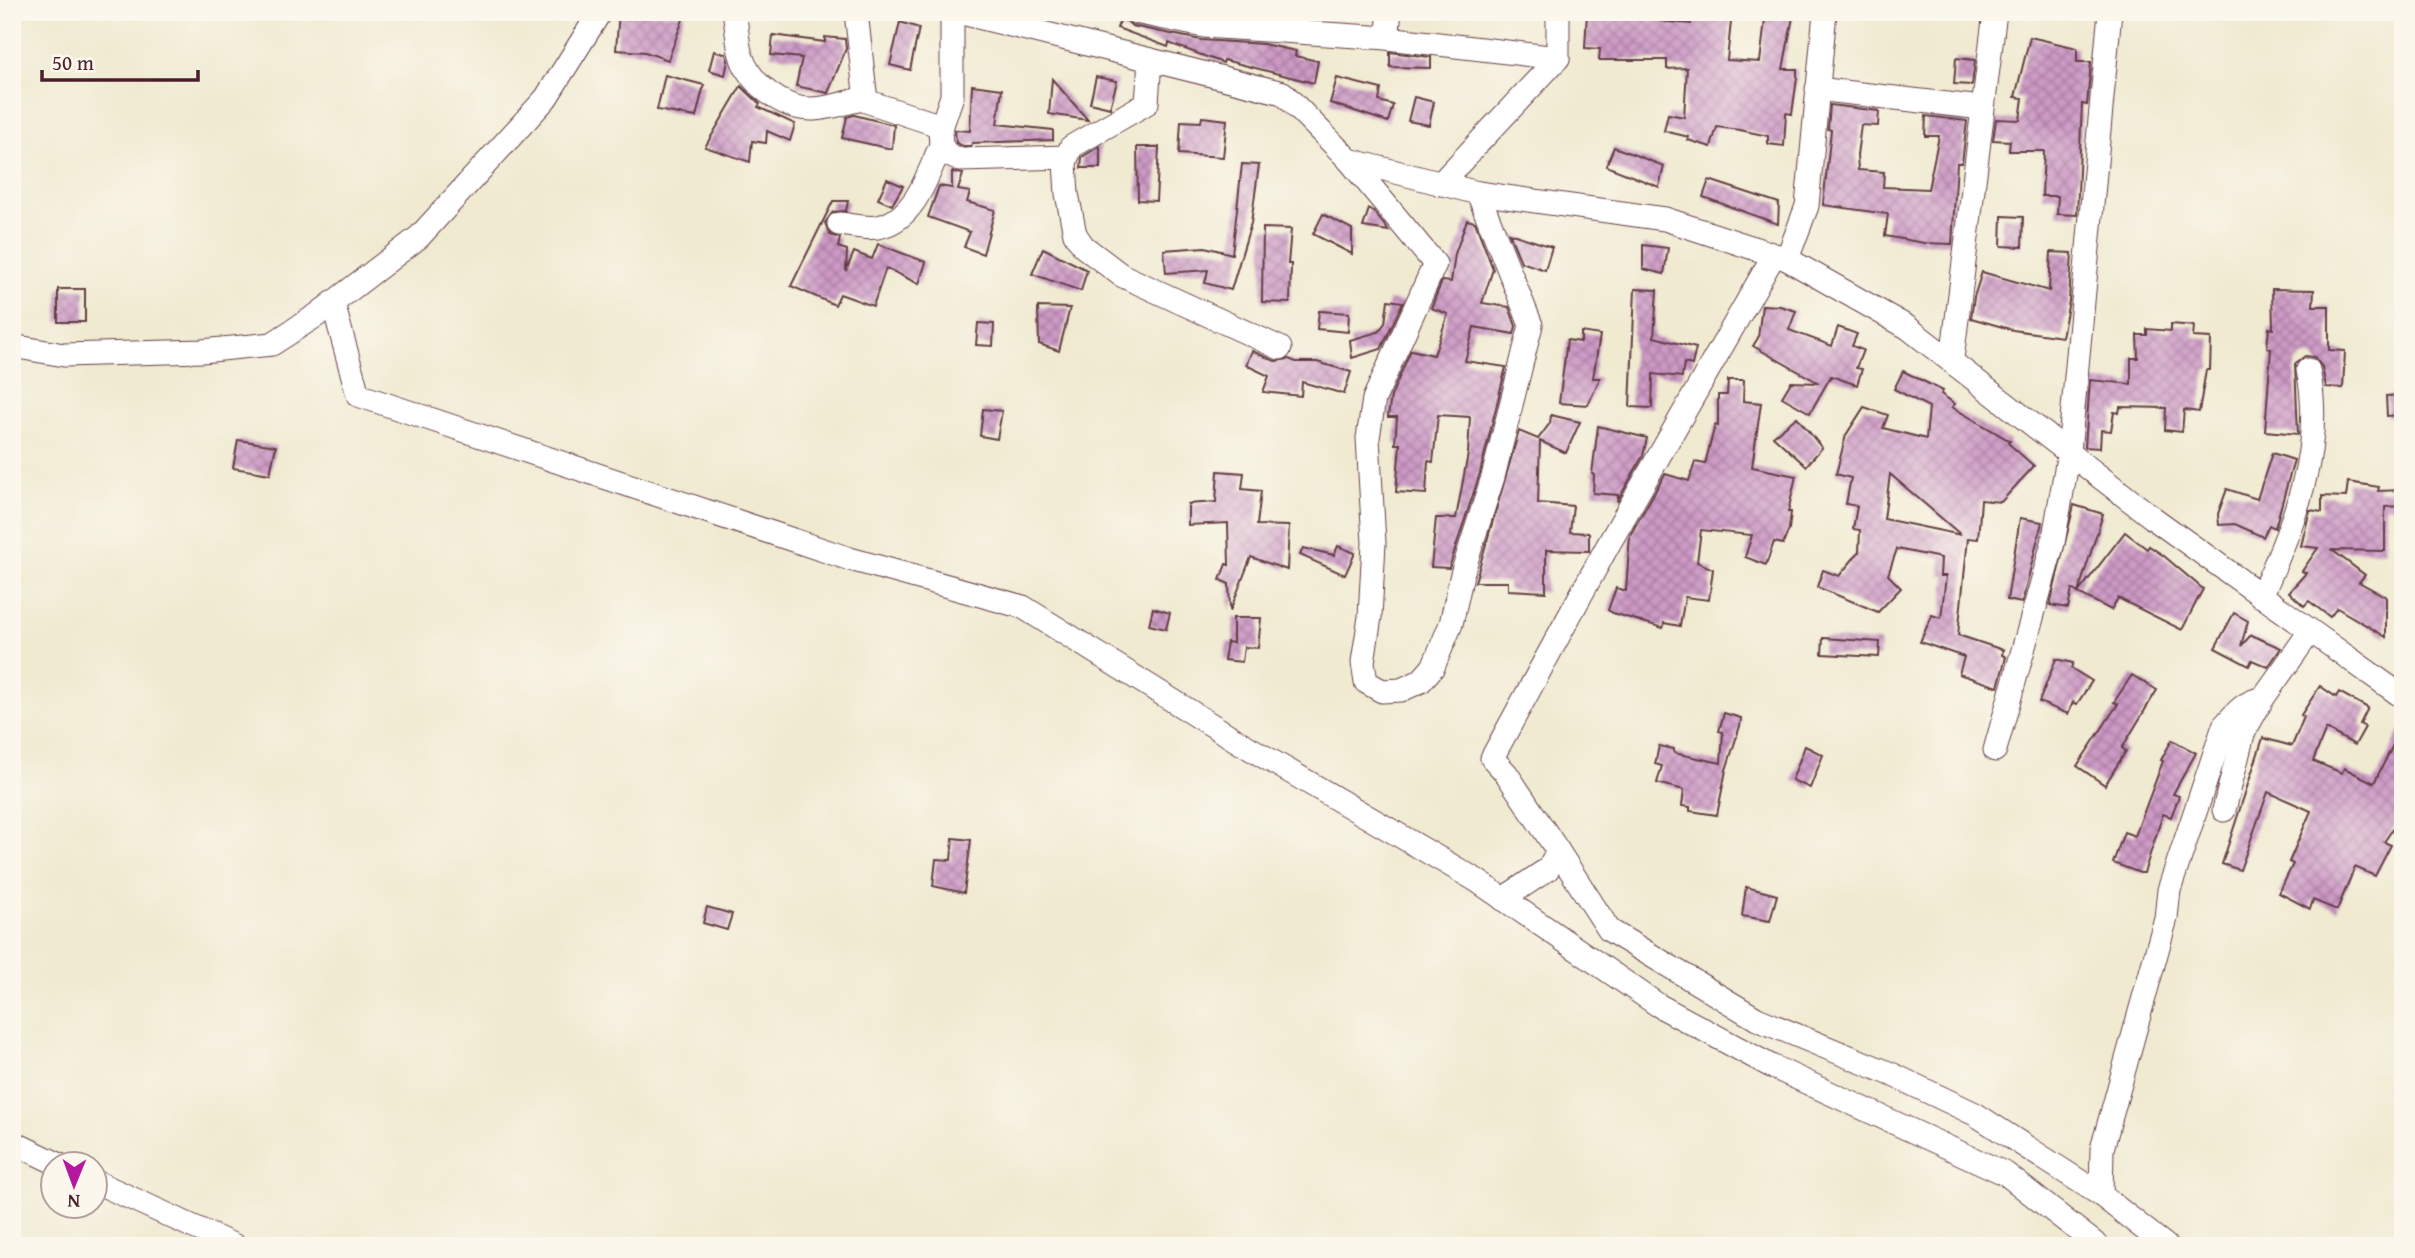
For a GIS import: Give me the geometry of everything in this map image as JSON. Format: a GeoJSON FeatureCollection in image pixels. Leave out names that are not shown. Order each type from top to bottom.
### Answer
{"type":"FeatureCollection","features":[{"type":"Feature","properties":{"kind":"street"},"geometry":{"type":"LineString","coordinates":[[12,346],[64,355],[202,351],[272,344],[333,303],[419,237],[546,98],[600,12]]}},
{"type":"Feature","properties":{"kind":"street"},"geometry":{"type":"LineString","coordinates":[[734,12],[742,57],[750,71],[774,97],[789,105],[810,109],[865,98]]}},
{"type":"Feature","properties":{"kind":"street"},"geometry":{"type":"LineString","coordinates":[[856,12],[865,98],[869,103],[941,135],[947,154],[960,160],[1066,157]]}},
{"type":"Feature","properties":{"kind":"street"},"geometry":{"type":"LineString","coordinates":[[839,224],[880,227],[901,218],[911,206],[941,135],[951,96],[952,12]]}},
{"type":"Feature","properties":{"kind":"street"},"geometry":{"type":"LineString","coordinates":[[958,12],[1283,93],[1349,160],[1435,264],[1383,374],[1374,399],[1368,438],[1374,543],[1370,617],[1363,662],[1366,682],[1382,691],[1401,690],[1421,681],[1433,667],[1451,624],[1462,574],[1493,477],[1531,324],[1478,193]]}},
{"type":"Feature","properties":{"kind":"street"},"geometry":{"type":"LineString","coordinates":[[1135,12],[1558,58]]}},
{"type":"Feature","properties":{"kind":"street"},"geometry":{"type":"LineString","coordinates":[[1387,38],[1390,12]]}},
{"type":"Feature","properties":{"kind":"street"},"geometry":{"type":"LineString","coordinates":[[1440,184],[1558,58],[1558,12]]}},
{"type":"Feature","properties":{"kind":"street"},"geometry":{"type":"LineString","coordinates":[[1825,12],[1807,206],[1781,257],[1607,547],[1492,758],[1506,773],[1609,930],[1757,1019],[1975,1114],[2101,1195],[2166,1246]]}},
{"type":"Feature","properties":{"kind":"street"},"geometry":{"type":"LineString","coordinates":[[1952,359],[1995,12]]}},
{"type":"Feature","properties":{"kind":"street"},"geometry":{"type":"LineString","coordinates":[[1995,750],[2053,543],[2069,452],[2110,12]]}},
{"type":"Feature","properties":{"kind":"street"},"geometry":{"type":"LineString","coordinates":[[1150,60],[1147,103],[1077,141],[1066,157],[1067,194],[1075,234],[1084,247],[1121,275],[1280,348]]}},
{"type":"Feature","properties":{"kind":"street"},"geometry":{"type":"LineString","coordinates":[[1817,89],[1982,108]]}},
{"type":"Feature","properties":{"kind":"street"},"geometry":{"type":"LineString","coordinates":[[1349,160],[1478,193],[1665,219],[1781,257],[1907,327],[2309,633],[2403,697]]}},
{"type":"Feature","properties":{"kind":"street"},"geometry":{"type":"LineString","coordinates":[[333,303],[358,395],[850,559],[1023,607],[1228,735],[1503,899],[1658,1005],[1770,1066],[2006,1174],[2098,1246]]}},
{"type":"Feature","properties":{"kind":"street"},"geometry":{"type":"LineString","coordinates":[[2261,596],[2285,545],[2308,460],[2315,399],[2308,370]]}},
{"type":"Feature","properties":{"kind":"street"},"geometry":{"type":"LineString","coordinates":[[2224,810],[2243,734],[2263,698],[2309,633]]}},
{"type":"Feature","properties":{"kind":"street"},"geometry":{"type":"LineString","coordinates":[[2101,1195],[2102,1149],[2147,994],[2178,861],[2224,726],[2251,700],[2263,698]]}},
{"type":"Feature","properties":{"kind":"street"},"geometry":{"type":"LineString","coordinates":[[1503,899],[1548,869],[1558,851]]}},
{"type":"Feature","properties":{"kind":"street"},"geometry":{"type":"LineString","coordinates":[[12,1142],[38,1154]]}},
{"type":"Feature","properties":{"kind":"street"},"geometry":{"type":"LineString","coordinates":[[108,1187],[235,1246]]}},
{"type":"Feature","properties":{"kind":"building"},"geometry":{"type":"Polygon","coordinates":[[[619,12],[685,14],[668,60],[645,52],[616,50],[619,12]]]}},
{"type":"Feature","properties":{"kind":"building"},"geometry":{"type":"Polygon","coordinates":[[[1659,12],[1659,21],[1691,24],[1693,12],[1732,12],[1727,60],[1760,62],[1766,12],[1794,12],[1783,69],[1797,69],[1797,78],[1792,114],[1786,113],[1784,146],[1768,144],[1768,136],[1717,127],[1711,147],[1688,140],[1689,137],[1664,131],[1668,114],[1684,117],[1687,68],[1667,69],[1667,60],[1599,60],[1600,49],[1585,48],[1587,13],[1659,12]]]}},
{"type":"Feature","properties":{"kind":"building"},"geometry":{"type":"Polygon","coordinates":[[[1122,16],[1132,26],[1201,40],[1263,44],[1296,51],[1295,56],[1318,61],[1314,83],[1224,60],[1223,63],[1169,43],[1168,47],[1117,28],[1122,16]]]}},
{"type":"Feature","properties":{"kind":"building"},"geometry":{"type":"Polygon","coordinates":[[[900,22],[919,28],[910,70],[890,65],[900,22]]]}},
{"type":"Feature","properties":{"kind":"building"},"geometry":{"type":"Polygon","coordinates":[[[773,35],[825,42],[825,37],[845,39],[846,49],[828,93],[796,86],[802,58],[771,55],[773,35]]]}},
{"type":"Feature","properties":{"kind":"building"},"geometry":{"type":"Polygon","coordinates":[[[2030,37],[2077,48],[2077,62],[2091,62],[2087,105],[2082,104],[2077,215],[2057,214],[2058,196],[2042,196],[2044,151],[2009,151],[2010,141],[1993,140],[1996,119],[2020,120],[2023,98],[2015,97],[2030,37]]]}},
{"type":"Feature","properties":{"kind":"building"},"geometry":{"type":"Polygon","coordinates":[[[714,51],[726,54],[728,61],[725,75],[709,70],[714,51]]]}},
{"type":"Feature","properties":{"kind":"building"},"geometry":{"type":"Polygon","coordinates":[[[1390,52],[1431,57],[1431,68],[1390,67],[1390,52]]]}},
{"type":"Feature","properties":{"kind":"building"},"geometry":{"type":"Polygon","coordinates":[[[1956,58],[1975,60],[1972,85],[1954,84],[1956,58]]]}},
{"type":"Feature","properties":{"kind":"building"},"geometry":{"type":"Polygon","coordinates":[[[665,75],[704,85],[696,117],[657,110],[665,75]]]}},
{"type":"Feature","properties":{"kind":"building"},"geometry":{"type":"Polygon","coordinates":[[[1096,77],[1117,81],[1110,108],[1090,103],[1096,77]]]}},
{"type":"Feature","properties":{"kind":"building"},"geometry":{"type":"Polygon","coordinates":[[[1337,78],[1381,89],[1379,101],[1393,105],[1388,122],[1330,103],[1337,78]]]}},
{"type":"Feature","properties":{"kind":"building"},"geometry":{"type":"Polygon","coordinates":[[[1052,79],[1088,120],[1049,114],[1052,79]]]}},
{"type":"Feature","properties":{"kind":"building"},"geometry":{"type":"Polygon","coordinates":[[[972,85],[1002,89],[997,124],[1053,130],[1053,140],[972,143],[971,146],[956,143],[955,130],[970,131],[972,85]]]}},
{"type":"Feature","properties":{"kind":"building"},"geometry":{"type":"Polygon","coordinates":[[[741,86],[760,104],[758,107],[795,124],[790,141],[767,131],[766,143],[752,141],[750,162],[705,147],[741,86]]]}},
{"type":"Feature","properties":{"kind":"building"},"geometry":{"type":"Polygon","coordinates":[[[1414,97],[1434,102],[1429,125],[1408,121],[1414,97]]]}},
{"type":"Feature","properties":{"kind":"building"},"geometry":{"type":"Polygon","coordinates":[[[1830,105],[1879,111],[1878,126],[1861,125],[1857,155],[1858,170],[1884,172],[1883,187],[1928,189],[1939,136],[1925,136],[1926,116],[1967,121],[1962,163],[1957,163],[1952,244],[1924,243],[1885,236],[1888,214],[1823,205],[1831,130],[1828,129],[1830,105]]]}},
{"type":"Feature","properties":{"kind":"building"},"geometry":{"type":"Polygon","coordinates":[[[854,115],[894,125],[892,149],[842,138],[847,117],[854,115]]]}},
{"type":"Feature","properties":{"kind":"building"},"geometry":{"type":"Polygon","coordinates":[[[1202,117],[1227,120],[1223,157],[1179,154],[1181,121],[1201,122],[1202,117]]]}},
{"type":"Feature","properties":{"kind":"building"},"geometry":{"type":"Polygon","coordinates":[[[1100,146],[1100,168],[1081,168],[1082,157],[1100,146]]]}},
{"type":"Feature","properties":{"kind":"building"},"geometry":{"type":"Polygon","coordinates":[[[1137,147],[1159,147],[1156,201],[1138,200],[1137,147]]]}},
{"type":"Feature","properties":{"kind":"building"},"geometry":{"type":"Polygon","coordinates":[[[1614,147],[1664,166],[1659,187],[1606,166],[1614,147]]]}},
{"type":"Feature","properties":{"kind":"building"},"geometry":{"type":"Polygon","coordinates":[[[1242,164],[1259,165],[1251,223],[1231,290],[1205,283],[1208,270],[1166,273],[1164,250],[1205,247],[1232,254],[1242,164]]]}},
{"type":"Feature","properties":{"kind":"building"},"geometry":{"type":"Polygon","coordinates":[[[952,172],[963,174],[958,190],[970,192],[967,202],[995,210],[983,254],[964,247],[970,232],[928,217],[939,186],[952,188],[952,172]]]}},
{"type":"Feature","properties":{"kind":"building"},"geometry":{"type":"Polygon","coordinates":[[[887,179],[903,186],[892,205],[878,199],[887,179]]]}},
{"type":"Feature","properties":{"kind":"building"},"geometry":{"type":"Polygon","coordinates":[[[1709,180],[1779,203],[1778,224],[1703,197],[1709,180]]]}},
{"type":"Feature","properties":{"kind":"building"},"geometry":{"type":"Polygon","coordinates":[[[833,201],[848,201],[846,211],[833,212],[825,223],[830,235],[840,238],[838,247],[847,250],[846,271],[854,252],[872,259],[878,244],[926,262],[919,284],[886,268],[873,306],[840,294],[835,305],[791,286],[833,201]]]}},
{"type":"Feature","properties":{"kind":"building"},"geometry":{"type":"Polygon","coordinates":[[[1369,209],[1373,211],[1389,231],[1363,227],[1369,209]]]}},
{"type":"Feature","properties":{"kind":"building"},"geometry":{"type":"Polygon","coordinates":[[[1323,214],[1352,229],[1352,254],[1313,234],[1323,214]]]}},
{"type":"Feature","properties":{"kind":"building"},"geometry":{"type":"Polygon","coordinates":[[[2002,216],[2023,217],[2022,247],[2001,246],[2002,216]]]}},
{"type":"Feature","properties":{"kind":"building"},"geometry":{"type":"Polygon","coordinates":[[[1467,220],[1475,222],[1493,269],[1482,303],[1509,307],[1516,326],[1514,334],[1474,327],[1465,361],[1506,367],[1480,473],[1449,568],[1431,567],[1436,518],[1456,518],[1468,454],[1470,417],[1438,415],[1433,462],[1428,461],[1426,494],[1396,492],[1400,444],[1395,444],[1397,417],[1388,417],[1391,396],[1411,350],[1434,355],[1448,314],[1431,308],[1442,281],[1451,282],[1455,254],[1467,220]]]}},
{"type":"Feature","properties":{"kind":"building"},"geometry":{"type":"Polygon","coordinates":[[[1263,228],[1291,229],[1288,264],[1291,264],[1290,303],[1262,302],[1263,228]]]}},
{"type":"Feature","properties":{"kind":"building"},"geometry":{"type":"Polygon","coordinates":[[[1509,233],[1552,247],[1545,270],[1521,262],[1509,233]]]}},
{"type":"Feature","properties":{"kind":"building"},"geometry":{"type":"Polygon","coordinates":[[[1643,245],[1668,248],[1664,274],[1643,269],[1643,245]]]}},
{"type":"Feature","properties":{"kind":"building"},"geometry":{"type":"Polygon","coordinates":[[[1043,248],[1087,270],[1081,291],[1032,274],[1043,248]]]}},
{"type":"Feature","properties":{"kind":"building"},"geometry":{"type":"Polygon","coordinates":[[[2051,252],[2072,253],[2069,301],[2062,337],[2013,330],[1971,318],[1982,272],[2049,291],[2051,252]]]}},
{"type":"Feature","properties":{"kind":"building"},"geometry":{"type":"Polygon","coordinates":[[[58,289],[85,289],[85,322],[58,322],[58,289]]]}},
{"type":"Feature","properties":{"kind":"building"},"geometry":{"type":"Polygon","coordinates":[[[1635,289],[1657,290],[1654,337],[1696,348],[1692,365],[1684,363],[1682,377],[1653,374],[1652,408],[1630,407],[1635,289]]]}},
{"type":"Feature","properties":{"kind":"building"},"geometry":{"type":"Polygon","coordinates":[[[2272,289],[2314,290],[2313,306],[2329,306],[2329,350],[2345,351],[2343,388],[2326,387],[2322,367],[2314,357],[2305,356],[2295,364],[2298,434],[2265,431],[2271,349],[2267,348],[2269,328],[2273,329],[2272,289]]]}},
{"type":"Feature","properties":{"kind":"building"},"geometry":{"type":"Polygon","coordinates":[[[1388,300],[1403,302],[1381,349],[1352,358],[1350,340],[1378,332],[1385,323],[1388,300]]]}},
{"type":"Feature","properties":{"kind":"building"},"geometry":{"type":"Polygon","coordinates":[[[1762,305],[1780,306],[1796,311],[1789,330],[1832,346],[1838,327],[1857,334],[1852,346],[1863,350],[1856,368],[1862,369],[1857,385],[1831,376],[1810,413],[1782,397],[1791,382],[1819,383],[1753,346],[1758,338],[1762,305]]]}},
{"type":"Feature","properties":{"kind":"building"},"geometry":{"type":"Polygon","coordinates":[[[1038,307],[1070,308],[1059,351],[1039,344],[1038,307]]]}},
{"type":"Feature","properties":{"kind":"building"},"geometry":{"type":"Polygon","coordinates":[[[1319,311],[1349,313],[1348,332],[1317,329],[1319,311]]]}},
{"type":"Feature","properties":{"kind":"building"},"geometry":{"type":"Polygon","coordinates":[[[978,323],[994,324],[993,346],[976,345],[978,323]]]}},
{"type":"Feature","properties":{"kind":"building"},"geometry":{"type":"Polygon","coordinates":[[[2171,324],[2194,326],[2193,337],[2211,338],[2210,370],[2206,370],[2199,412],[2184,410],[2182,432],[2165,430],[2166,408],[2120,407],[2119,413],[2114,412],[2111,431],[2101,430],[2100,448],[2085,447],[2090,380],[2131,384],[2131,358],[2138,358],[2137,335],[2147,335],[2147,329],[2171,331],[2171,324]]]}},
{"type":"Feature","properties":{"kind":"building"},"geometry":{"type":"Polygon","coordinates":[[[1581,332],[1600,335],[1593,378],[1600,378],[1588,405],[1559,403],[1567,340],[1581,342],[1581,332]]]}},
{"type":"Feature","properties":{"kind":"building"},"geometry":{"type":"Polygon","coordinates":[[[1252,351],[1275,361],[1289,359],[1296,362],[1317,362],[1351,372],[1344,394],[1302,382],[1301,396],[1263,392],[1269,376],[1246,365],[1252,351]]]}},
{"type":"Feature","properties":{"kind":"building"},"geometry":{"type":"Polygon","coordinates":[[[1903,371],[1943,391],[1941,394],[1955,404],[1952,407],[2010,441],[2008,443],[2034,466],[2001,502],[1981,500],[1978,539],[1968,538],[1958,635],[2003,650],[2002,655],[2006,657],[1998,687],[1959,674],[1964,657],[1920,642],[1932,615],[1941,618],[1946,576],[1940,576],[1941,558],[1897,549],[1888,575],[1901,588],[1878,612],[1817,587],[1823,570],[1839,576],[1859,552],[1860,530],[1853,529],[1857,506],[1846,504],[1851,478],[1836,474],[1846,435],[1864,407],[1888,415],[1883,428],[1926,439],[1929,407],[1894,389],[1903,371]],[[1890,474],[1884,519],[1961,535],[1890,474]]]}},
{"type":"Feature","properties":{"kind":"building"},"geometry":{"type":"Polygon","coordinates":[[[1728,380],[1744,380],[1743,401],[1761,403],[1752,467],[1796,476],[1788,512],[1791,512],[1789,529],[1783,544],[1774,542],[1766,565],[1745,557],[1752,535],[1701,530],[1697,562],[1713,569],[1709,600],[1685,597],[1680,626],[1664,623],[1663,628],[1613,613],[1608,610],[1616,588],[1626,591],[1630,535],[1665,474],[1689,481],[1695,462],[1705,464],[1715,425],[1718,426],[1718,395],[1727,395],[1728,380]]]}},
{"type":"Feature","properties":{"kind":"building"},"geometry":{"type":"Polygon","coordinates":[[[2403,395],[2403,415],[2387,416],[2386,396],[2403,395]]]}},
{"type":"Feature","properties":{"kind":"building"},"geometry":{"type":"Polygon","coordinates":[[[983,409],[1002,411],[997,439],[980,436],[983,409]]]}},
{"type":"Feature","properties":{"kind":"building"},"geometry":{"type":"Polygon","coordinates":[[[1551,415],[1580,422],[1566,453],[1540,441],[1538,503],[1573,506],[1570,532],[1589,533],[1589,551],[1546,550],[1546,592],[1508,590],[1508,582],[1475,582],[1519,431],[1538,439],[1550,423],[1551,415]]]}},
{"type":"Feature","properties":{"kind":"building"},"geometry":{"type":"Polygon","coordinates":[[[1797,417],[1822,448],[1806,466],[1773,436],[1797,417]]]}},
{"type":"Feature","properties":{"kind":"building"},"geometry":{"type":"Polygon","coordinates":[[[1598,426],[1647,438],[1643,456],[1617,502],[1618,495],[1593,493],[1592,474],[1598,426]]]}},
{"type":"Feature","properties":{"kind":"building"},"geometry":{"type":"Polygon","coordinates":[[[238,440],[276,446],[270,474],[233,468],[238,440]]]}},
{"type":"Feature","properties":{"kind":"building"},"geometry":{"type":"Polygon","coordinates":[[[2272,453],[2294,460],[2275,528],[2269,525],[2263,537],[2235,524],[2219,525],[2218,514],[2227,489],[2257,499],[2272,453]]]}},
{"type":"Feature","properties":{"kind":"building"},"geometry":{"type":"Polygon","coordinates":[[[1218,471],[1244,473],[1242,489],[1261,491],[1257,525],[1289,526],[1287,570],[1251,557],[1230,611],[1229,584],[1220,580],[1226,564],[1229,565],[1228,523],[1188,525],[1188,504],[1216,502],[1218,471]]]}},
{"type":"Feature","properties":{"kind":"building"},"geometry":{"type":"Polygon","coordinates":[[[2348,482],[2379,487],[2378,491],[2403,490],[2403,506],[2385,507],[2385,551],[2332,550],[2365,575],[2359,582],[2386,597],[2386,637],[2337,608],[2330,617],[2309,601],[2304,606],[2289,592],[2306,573],[2302,571],[2318,548],[2301,546],[2310,510],[2322,512],[2322,496],[2346,497],[2348,482]]]}},
{"type":"Feature","properties":{"kind":"building"},"geometry":{"type":"Polygon","coordinates":[[[2074,505],[2103,514],[2078,593],[2072,589],[2068,608],[2050,605],[2074,505]]]}},
{"type":"Feature","properties":{"kind":"building"},"geometry":{"type":"Polygon","coordinates":[[[2020,518],[2042,522],[2022,603],[2007,600],[2020,518]]]}},
{"type":"Feature","properties":{"kind":"building"},"geometry":{"type":"Polygon","coordinates":[[[2125,532],[2147,549],[2149,546],[2164,556],[2203,589],[2182,630],[2118,598],[2111,610],[2078,593],[2125,532]]]}},
{"type":"Feature","properties":{"kind":"building"},"geometry":{"type":"Polygon","coordinates":[[[1338,546],[1355,553],[1345,575],[1300,555],[1303,548],[1334,555],[1338,546]]]}},
{"type":"Feature","properties":{"kind":"building"},"geometry":{"type":"Polygon","coordinates":[[[1153,608],[1170,613],[1166,629],[1149,625],[1153,608]]]}},
{"type":"Feature","properties":{"kind":"building"},"geometry":{"type":"Polygon","coordinates":[[[2234,613],[2248,621],[2241,646],[2251,635],[2281,648],[2268,667],[2252,660],[2249,666],[2215,648],[2234,613]]]}},
{"type":"Feature","properties":{"kind":"building"},"geometry":{"type":"Polygon","coordinates":[[[1233,618],[1261,618],[1258,648],[1244,647],[1242,662],[1224,660],[1227,642],[1233,643],[1233,618]]]}},
{"type":"Feature","properties":{"kind":"building"},"geometry":{"type":"Polygon","coordinates":[[[1823,638],[1880,642],[1879,657],[1822,654],[1823,638]]]}},
{"type":"Feature","properties":{"kind":"building"},"geometry":{"type":"Polygon","coordinates":[[[2056,659],[2073,663],[2071,668],[2092,681],[2077,704],[2073,702],[2068,714],[2039,702],[2056,659]]]}},
{"type":"Feature","properties":{"kind":"building"},"geometry":{"type":"Polygon","coordinates":[[[2132,675],[2157,690],[2122,748],[2126,751],[2105,785],[2077,766],[2118,704],[2114,702],[2132,675]]]}},
{"type":"Feature","properties":{"kind":"building"},"geometry":{"type":"Polygon","coordinates":[[[2320,686],[2336,697],[2339,692],[2368,708],[2360,724],[2365,727],[2355,745],[2326,729],[2313,761],[2342,773],[2344,768],[2374,783],[2403,725],[2403,814],[2384,842],[2391,845],[2375,876],[2355,867],[2337,910],[2313,900],[2310,909],[2279,893],[2293,864],[2289,862],[2311,811],[2268,792],[2240,870],[2222,864],[2263,738],[2292,746],[2304,717],[2301,715],[2320,686]]]}},
{"type":"Feature","properties":{"kind":"building"},"geometry":{"type":"Polygon","coordinates":[[[1724,713],[1741,718],[1717,815],[1690,811],[1690,807],[1682,806],[1684,790],[1657,783],[1662,766],[1655,764],[1659,746],[1674,749],[1674,753],[1721,763],[1723,732],[1719,731],[1724,713]]]}},
{"type":"Feature","properties":{"kind":"building"},"geometry":{"type":"Polygon","coordinates":[[[2172,740],[2196,753],[2173,794],[2179,796],[2171,817],[2163,814],[2144,873],[2140,873],[2113,863],[2124,832],[2135,836],[2163,761],[2161,760],[2172,740]]]}},
{"type":"Feature","properties":{"kind":"building"},"geometry":{"type":"Polygon","coordinates":[[[1805,746],[1823,755],[1810,788],[1792,780],[1805,746]]]}},
{"type":"Feature","properties":{"kind":"building"},"geometry":{"type":"Polygon","coordinates":[[[953,838],[971,840],[964,893],[933,886],[936,859],[951,860],[953,838]]]}},
{"type":"Feature","properties":{"kind":"building"},"geometry":{"type":"Polygon","coordinates":[[[1746,887],[1777,895],[1770,921],[1742,916],[1746,887]]]}},
{"type":"Feature","properties":{"kind":"building"},"geometry":{"type":"Polygon","coordinates":[[[707,907],[732,914],[727,930],[703,923],[707,907]]]}}]}
